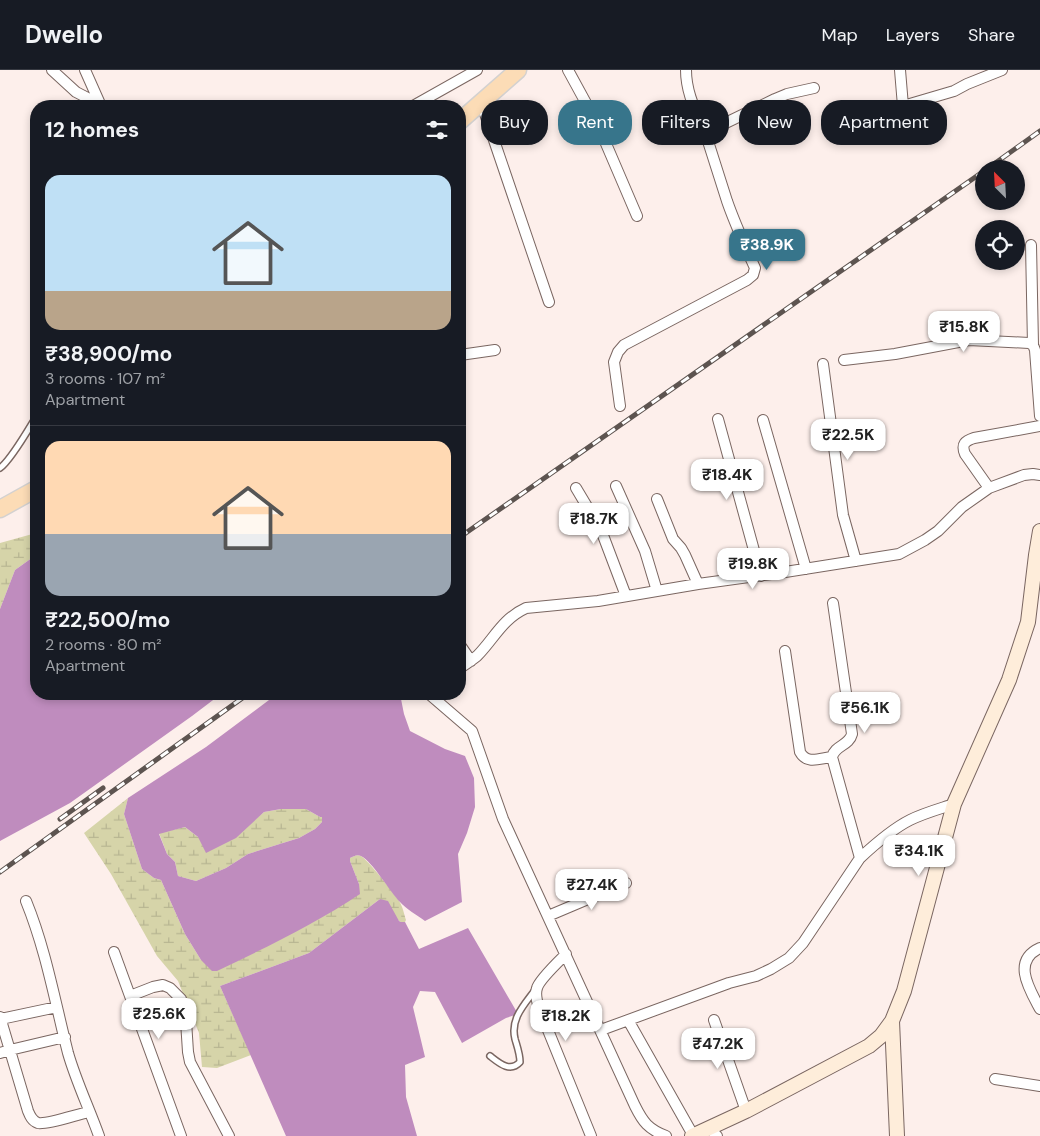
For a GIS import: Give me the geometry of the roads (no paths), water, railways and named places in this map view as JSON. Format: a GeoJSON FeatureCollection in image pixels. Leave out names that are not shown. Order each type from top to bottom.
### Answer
{"type":"FeatureCollection","features":[{"type":"Feature","properties":{"kind":"main road"},"geometry":{"type":"LineString","coordinates":[[483,100],[512,72]]}},
{"type":"Feature","properties":{"kind":"main road"},"geometry":{"type":"LineString","coordinates":[[466,116],[481,102]]}},
{"type":"Feature","properties":{"kind":"main road"},"geometry":{"type":"LineString","coordinates":[[0,509],[30,492]]}},
{"type":"Feature","properties":{"kind":"main road"},"geometry":{"type":"LineString","coordinates":[[692,1136],[713,1132],[746,1111],[869,1046],[881,1036],[892,1022],[904,991],[954,804],[1009,680],[1026,630],[1040,531]]}},
{"type":"Feature","properties":{"kind":"main road"},"geometry":{"type":"LineString","coordinates":[[892,1022],[898,1136]]}},
{"type":"Feature","properties":{"kind":"street"},"geometry":{"type":"LineString","coordinates":[[52,70],[76,92],[90,100]]}},
{"type":"Feature","properties":{"kind":"street"},"geometry":{"type":"LineString","coordinates":[[85,70],[98,100]]}},
{"type":"Feature","properties":{"kind":"street"},"geometry":{"type":"LineString","coordinates":[[424,100],[477,70]]}},
{"type":"Feature","properties":{"kind":"street"},"geometry":{"type":"LineString","coordinates":[[568,70],[598,125],[637,216]]}},
{"type":"Feature","properties":{"kind":"street"},"geometry":{"type":"LineString","coordinates":[[686,70],[688,91],[692,100]]}},
{"type":"Feature","properties":{"kind":"street"},"geometry":{"type":"LineString","coordinates":[[900,70],[903,106],[954,91],[1002,70]]}},
{"type":"Feature","properties":{"kind":"street"},"geometry":{"type":"LineString","coordinates":[[729,122],[788,94],[814,88]]}},
{"type":"Feature","properties":{"kind":"street"},"geometry":{"type":"LineString","coordinates":[[496,145],[549,302]]}},
{"type":"Feature","properties":{"kind":"street"},"geometry":{"type":"LineString","coordinates":[[620,406],[614,362],[618,352],[624,345],[747,280],[753,275],[754,268],[734,220],[709,145]]}},
{"type":"Feature","properties":{"kind":"street"},"geometry":{"type":"LineString","coordinates":[[1031,246],[1036,300],[1035,339],[1040,416]]}},
{"type":"Feature","properties":{"kind":"street"},"geometry":{"type":"LineString","coordinates":[[844,360],[895,354],[969,340],[1029,343],[1035,339]]}},
{"type":"Feature","properties":{"kind":"street"},"geometry":{"type":"LineString","coordinates":[[466,354],[495,350]]}},
{"type":"Feature","properties":{"kind":"street"},"geometry":{"type":"LineString","coordinates":[[823,364],[843,515],[856,562]]}},
{"type":"Feature","properties":{"kind":"street"},"geometry":{"type":"LineString","coordinates":[[718,419],[761,576]]}},
{"type":"Feature","properties":{"kind":"street"},"geometry":{"type":"LineString","coordinates":[[764,420],[806,569]]}},
{"type":"Feature","properties":{"kind":"street"},"geometry":{"type":"LineString","coordinates":[[989,488],[965,454],[963,448],[967,440],[1040,426]]}},
{"type":"Feature","properties":{"kind":"street"},"geometry":{"type":"LineString","coordinates":[[466,664],[478,654],[509,618],[526,608],[582,603],[899,554],[938,531],[962,507],[989,488],[1024,476],[1040,475]]}},
{"type":"Feature","properties":{"kind":"street"},"geometry":{"type":"LineString","coordinates":[[616,486],[645,551],[657,591]]}},
{"type":"Feature","properties":{"kind":"street"},"geometry":{"type":"LineString","coordinates":[[576,488],[601,530],[626,596]]}},
{"type":"Feature","properties":{"kind":"street"},"geometry":{"type":"LineString","coordinates":[[657,499],[673,539],[685,555],[698,584]]}},
{"type":"Feature","properties":{"kind":"street"},"geometry":{"type":"LineString","coordinates":[[834,603],[852,734],[851,739],[837,748],[832,757],[860,858]]}},
{"type":"Feature","properties":{"kind":"street"},"geometry":{"type":"LineString","coordinates":[[785,651],[800,752],[804,758],[809,760],[832,757]]}},
{"type":"Feature","properties":{"kind":"street"},"geometry":{"type":"LineString","coordinates":[[466,653],[471,660]]}},
{"type":"Feature","properties":{"kind":"street"},"geometry":{"type":"LineString","coordinates":[[436,700],[472,731],[503,819],[641,1116],[651,1129],[666,1136]]}},
{"type":"Feature","properties":{"kind":"street"},"geometry":{"type":"LineString","coordinates":[[601,1030],[756,976],[789,958],[803,943],[860,858],[908,820],[954,804]]}},
{"type":"Feature","properties":{"kind":"street"},"geometry":{"type":"LineString","coordinates":[[548,916],[626,883]]}},
{"type":"Feature","properties":{"kind":"street"},"geometry":{"type":"LineString","coordinates":[[26,901],[42,946],[76,1078],[99,1136]]}},
{"type":"Feature","properties":{"kind":"street"},"geometry":{"type":"LineString","coordinates":[[1040,948],[1028,956],[1025,965],[1025,976],[1040,1009]]}},
{"type":"Feature","properties":{"kind":"street"},"geometry":{"type":"LineString","coordinates":[[114,952],[180,1136]]}},
{"type":"Feature","properties":{"kind":"street"},"geometry":{"type":"LineString","coordinates":[[566,954],[542,980],[537,988],[536,997],[591,1136]]}},
{"type":"Feature","properties":{"kind":"street"},"geometry":{"type":"LineString","coordinates":[[130,996],[164,985],[181,999],[186,1021],[190,1062],[230,1136]]}},
{"type":"Feature","properties":{"kind":"street"},"geometry":{"type":"LineString","coordinates":[[57,1007],[0,1018],[5,1051],[28,1111],[32,1119],[37,1123],[45,1123],[89,1112]]}},
{"type":"Feature","properties":{"kind":"street"},"geometry":{"type":"LineString","coordinates":[[628,1020],[692,1136]]}},
{"type":"Feature","properties":{"kind":"street"},"geometry":{"type":"LineString","coordinates":[[714,1020],[746,1111]]}},
{"type":"Feature","properties":{"kind":"street"},"geometry":{"type":"LineString","coordinates":[[5,1051],[65,1037]]}},
{"type":"Feature","properties":{"kind":"street"},"geometry":{"type":"LineString","coordinates":[[995,1079],[1040,1086]]}},
{"type":"Feature","properties":{"kind":"street"},"geometry":{"type":"LineString","coordinates":[[597,1136],[602,1136]]}},
{"type":"Feature","properties":{"kind":"lane"},"geometry":{"type":"LineString","coordinates":[[0,468],[12,455],[30,426]]}},
{"type":"Feature","properties":{"kind":"lane"},"geometry":{"type":"LineString","coordinates":[[490,1056],[509,1067],[516,1066],[520,1062],[514,1038],[515,1018],[537,988]]}},
{"type":"Feature","properties":{"kind":"railway"},"geometry":{"type":"LineString","coordinates":[[1000,160],[1040,131]]}},
{"type":"Feature","properties":{"kind":"railway"},"geometry":{"type":"LineString","coordinates":[[466,533],[975,177]]}},
{"type":"Feature","properties":{"kind":"railway"},"geometry":{"type":"LineString","coordinates":[[0,872],[240,700]]}},
{"type":"Feature","properties":{"kind":"railway"},"geometry":{"type":"LineString","coordinates":[[60,819],[103,788]]}}]}
